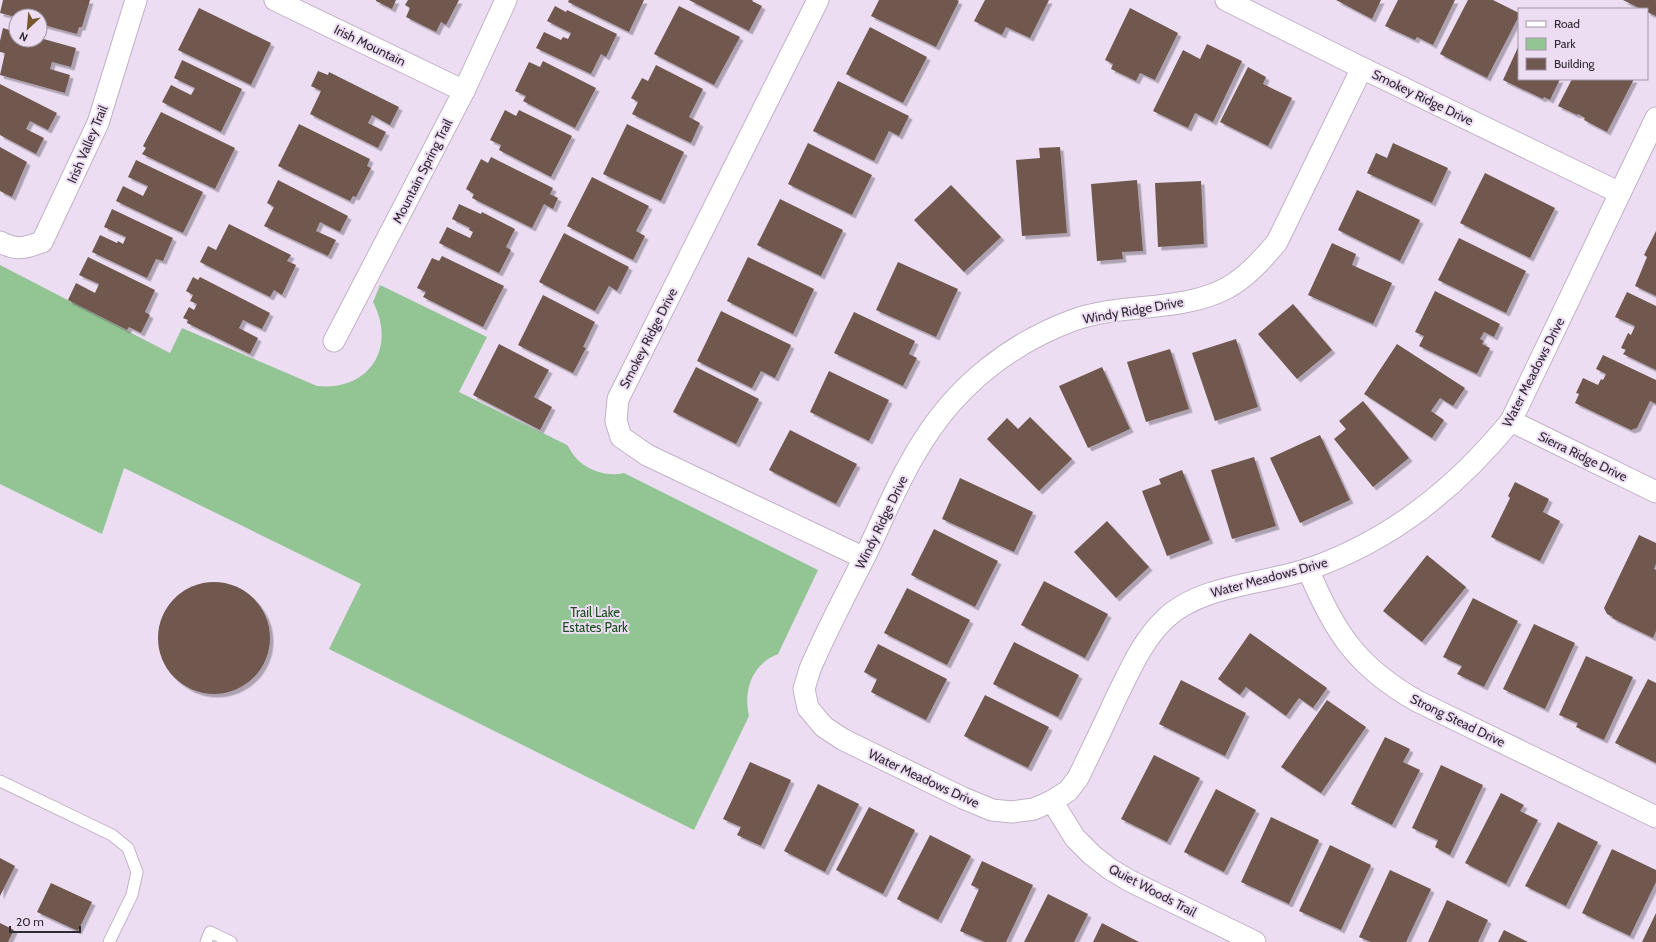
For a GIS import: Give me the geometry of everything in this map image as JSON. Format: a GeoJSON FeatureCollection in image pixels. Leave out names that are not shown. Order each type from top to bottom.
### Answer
{"type":"FeatureCollection","features":[{"type":"Feature","properties":{"kind":"street","name":"Irish Valley Trail"},"geometry":{"type":"LineString","coordinates":[[0,242],[12,248],[25,248],[42,242],[98,123],[136,0]]}},
{"type":"Feature","properties":{"kind":"street","name":"Irish Mountain"},"geometry":{"type":"LineString","coordinates":[[275,0],[464,91]]}},
{"type":"Feature","properties":{"kind":"street","name":"Mountain Spring Trail"},"geometry":{"type":"LineString","coordinates":[[334,341],[464,91],[506,0]]}},
{"type":"Feature","properties":{"kind":"street","name":"Smokey Ridge Drive"},"geometry":{"type":"LineString","coordinates":[[818,0],[618,399],[616,421],[621,437],[647,454],[864,558]]}},
{"type":"Feature","properties":{"kind":"street","name":"Smokey Ridge Drive"},"geometry":{"type":"LineString","coordinates":[[1226,0],[1362,68],[1620,192]]}},
{"type":"Feature","properties":{"kind":"street","name":"Windy Ridge Drive"},"geometry":{"type":"LineString","coordinates":[[808,708],[804,689],[810,670],[911,461],[922,441],[952,402],[971,382],[992,364],[1016,348],[1072,321],[1096,314],[1197,299],[1228,287],[1245,276],[1263,259],[1277,242],[1362,68]]}},
{"type":"Feature","properties":{"kind":"street","name":"Water Meadows Drive"},"geometry":{"type":"LineString","coordinates":[[808,708],[824,727],[844,740],[963,798],[992,810],[1012,812],[1034,810],[1068,791],[1078,778],[1137,656],[1152,633],[1166,618],[1184,605],[1205,595],[1308,569],[1335,559],[1397,527],[1451,486],[1497,438],[1511,421],[1656,118]]}},
{"type":"Feature","properties":{"kind":"street","name":"Sierra Ridge Drive"},"geometry":{"type":"LineString","coordinates":[[1511,421],[1656,492]]}},
{"type":"Feature","properties":{"kind":"street","name":"Strong Stead Drive"},"geometry":{"type":"LineString","coordinates":[[1308,569],[1327,613],[1340,634],[1365,663],[1391,685],[1417,701],[1656,817]]}},
{"type":"Feature","properties":{"kind":"street","name":"Quiet Woods Trail"},"geometry":{"type":"LineString","coordinates":[[1052,801],[1076,838],[1092,855],[1110,869],[1130,882],[1255,942]]}},
{"type":"Feature","properties":{"kind":"lane"},"geometry":{"type":"LineString","coordinates":[[0,781],[112,835],[128,848],[137,872],[132,895],[109,942]]}},
{"type":"Feature","properties":{"kind":"lane"},"geometry":{"type":"LineString","coordinates":[[206,942],[210,932],[231,942]]}},
{"type":"Feature","properties":{"kind":"green space","name":"Trail Lake Estates Park"},"geometry":{"type":"Polygon","coordinates":[[[0,265],[170,353],[182,328],[317,386],[335,386],[351,381],[364,374],[374,363],[380,350],[382,335],[380,319],[373,302],[380,285],[487,337],[459,392],[567,445],[581,463],[592,470],[611,474],[624,473],[818,570],[778,654],[769,658],[762,664],[752,679],[747,697],[749,716],[694,830],[329,649],[361,584],[124,468],[102,534],[0,484],[0,265]]]}},
{"type":"Feature","properties":{"kind":"building"},"geometry":{"type":"Polygon","coordinates":[[[3,0],[90,0],[82,27],[79,27],[77,34],[48,26],[48,8],[8,8],[8,15],[0,13],[3,0]]]}},
{"type":"Feature","properties":{"kind":"building"},"geometry":{"type":"Polygon","coordinates":[[[376,0],[396,0],[392,9],[376,0]]]}},
{"type":"Feature","properties":{"kind":"building"},"geometry":{"type":"Polygon","coordinates":[[[408,0],[459,0],[446,25],[441,22],[436,32],[406,17],[410,8],[405,5],[408,0]]]}},
{"type":"Feature","properties":{"kind":"building"},"geometry":{"type":"Polygon","coordinates":[[[569,0],[644,0],[629,32],[568,2],[569,0]]]}},
{"type":"Feature","properties":{"kind":"building"},"geometry":{"type":"Polygon","coordinates":[[[689,0],[753,0],[752,1],[762,6],[749,31],[689,0]]]}},
{"type":"Feature","properties":{"kind":"building"},"geometry":{"type":"Polygon","coordinates":[[[879,0],[959,1],[936,47],[871,16],[879,0]]]}},
{"type":"Feature","properties":{"kind":"building"},"geometry":{"type":"Polygon","coordinates":[[[985,0],[1049,0],[1030,38],[1006,27],[1002,35],[974,21],[985,0]]]}},
{"type":"Feature","properties":{"kind":"building"},"geometry":{"type":"Polygon","coordinates":[[[1336,0],[1381,0],[1372,19],[1336,0]]]}},
{"type":"Feature","properties":{"kind":"building"},"geometry":{"type":"Polygon","coordinates":[[[1398,0],[1455,0],[1433,45],[1417,37],[1415,40],[1385,26],[1398,0]]]}},
{"type":"Feature","properties":{"kind":"building"},"geometry":{"type":"Polygon","coordinates":[[[1468,0],[1493,0],[1518,12],[1518,18],[1487,78],[1440,54],[1468,0]]]}},
{"type":"Feature","properties":{"kind":"building"},"geometry":{"type":"Polygon","coordinates":[[[1623,0],[1656,0],[1656,16],[1648,12],[1648,8],[1639,8],[1623,0]]]}},
{"type":"Feature","properties":{"kind":"building"},"geometry":{"type":"Polygon","coordinates":[[[555,6],[566,12],[567,10],[617,34],[606,57],[601,54],[591,74],[536,48],[544,32],[561,40],[563,37],[568,39],[571,33],[547,21],[555,6]]]}},
{"type":"Feature","properties":{"kind":"building"},"geometry":{"type":"Polygon","coordinates":[[[679,6],[740,37],[714,85],[654,54],[679,6]]]}},
{"type":"Feature","properties":{"kind":"building"},"geometry":{"type":"Polygon","coordinates":[[[199,8],[271,43],[251,85],[178,50],[199,8]]]}},
{"type":"Feature","properties":{"kind":"building"},"geometry":{"type":"Polygon","coordinates":[[[1130,8],[1178,33],[1155,80],[1140,73],[1136,81],[1111,69],[1113,64],[1105,60],[1130,8]]]}},
{"type":"Feature","properties":{"kind":"building"},"geometry":{"type":"Polygon","coordinates":[[[870,27],[927,57],[903,103],[846,74],[870,27]]]}},
{"type":"Feature","properties":{"kind":"building"},"geometry":{"type":"Polygon","coordinates":[[[3,28],[8,30],[8,48],[48,48],[48,40],[76,48],[71,67],[52,62],[50,69],[70,75],[65,93],[0,75],[5,53],[0,52],[0,41],[3,28]]]}},
{"type":"Feature","properties":{"kind":"building"},"geometry":{"type":"Polygon","coordinates":[[[1207,44],[1242,61],[1213,122],[1195,113],[1188,128],[1153,111],[1183,50],[1200,59],[1207,44]]]}},
{"type":"Feature","properties":{"kind":"building"},"geometry":{"type":"Polygon","coordinates":[[[1518,47],[1518,80],[1560,80],[1550,100],[1544,97],[1543,99],[1503,80],[1518,47]]]}},
{"type":"Feature","properties":{"kind":"building"},"geometry":{"type":"Polygon","coordinates":[[[182,60],[242,89],[221,132],[162,102],[171,85],[191,95],[195,88],[174,78],[182,60]]]}},
{"type":"Feature","properties":{"kind":"building"},"geometry":{"type":"Polygon","coordinates":[[[543,61],[596,88],[575,128],[523,101],[526,96],[515,91],[529,62],[540,67],[543,61]]]}},
{"type":"Feature","properties":{"kind":"building"},"geometry":{"type":"Polygon","coordinates":[[[656,65],[703,89],[689,117],[700,123],[691,143],[632,114],[638,102],[631,98],[642,78],[648,81],[656,65]]]}},
{"type":"Feature","properties":{"kind":"building"},"geometry":{"type":"Polygon","coordinates":[[[1248,67],[1266,77],[1263,84],[1292,98],[1268,146],[1220,122],[1248,67]]]}},
{"type":"Feature","properties":{"kind":"building"},"geometry":{"type":"Polygon","coordinates":[[[318,71],[328,75],[329,72],[399,107],[390,125],[372,115],[368,123],[386,132],[378,148],[310,114],[321,91],[311,86],[318,71]]]}},
{"type":"Feature","properties":{"kind":"building"},"geometry":{"type":"Polygon","coordinates":[[[1571,80],[1633,80],[1607,132],[1584,120],[1585,118],[1578,114],[1577,115],[1558,106],[1571,80]]]}},
{"type":"Feature","properties":{"kind":"building"},"geometry":{"type":"Polygon","coordinates":[[[838,81],[909,116],[899,136],[889,131],[874,161],[813,131],[838,81]]]}},
{"type":"Feature","properties":{"kind":"building"},"geometry":{"type":"Polygon","coordinates":[[[0,84],[57,113],[48,130],[30,121],[26,129],[44,138],[36,154],[0,135],[0,84]]]}},
{"type":"Feature","properties":{"kind":"building"},"geometry":{"type":"Polygon","coordinates":[[[505,110],[516,116],[519,110],[572,136],[551,177],[499,150],[501,145],[490,140],[505,110]]]}},
{"type":"Feature","properties":{"kind":"building"},"geometry":{"type":"Polygon","coordinates":[[[161,112],[235,148],[215,189],[142,154],[146,148],[143,146],[161,112]]]}},
{"type":"Feature","properties":{"kind":"building"},"geometry":{"type":"Polygon","coordinates":[[[299,124],[370,159],[367,166],[371,168],[356,197],[353,196],[350,201],[278,166],[299,124]]]}},
{"type":"Feature","properties":{"kind":"building"},"geometry":{"type":"Polygon","coordinates":[[[627,124],[684,152],[661,201],[603,174],[627,124]]]}},
{"type":"Feature","properties":{"kind":"building"},"geometry":{"type":"Polygon","coordinates":[[[808,143],[872,175],[852,215],[788,184],[808,143]]]}},
{"type":"Feature","properties":{"kind":"building"},"geometry":{"type":"Polygon","coordinates":[[[1393,143],[1448,168],[1432,203],[1367,173],[1376,153],[1387,158],[1393,143]]]}},
{"type":"Feature","properties":{"kind":"building"},"geometry":{"type":"Polygon","coordinates":[[[0,147],[27,162],[12,197],[0,191],[0,147]]]}},
{"type":"Feature","properties":{"kind":"building"},"geometry":{"type":"Polygon","coordinates":[[[1060,147],[1067,233],[1022,236],[1016,160],[1040,158],[1039,148],[1060,147]]]}},
{"type":"Feature","properties":{"kind":"building"},"geometry":{"type":"Polygon","coordinates":[[[491,157],[553,188],[550,194],[558,198],[553,209],[544,204],[532,228],[472,198],[474,194],[466,189],[481,159],[488,163],[491,157]]]}},
{"type":"Feature","properties":{"kind":"building"},"geometry":{"type":"Polygon","coordinates":[[[136,160],[203,192],[183,233],[116,201],[123,186],[143,196],[148,186],[128,177],[136,160]]]}},
{"type":"Feature","properties":{"kind":"building"},"geometry":{"type":"Polygon","coordinates":[[[1485,173],[1555,208],[1530,258],[1460,223],[1485,173]]]}},
{"type":"Feature","properties":{"kind":"building"},"geometry":{"type":"Polygon","coordinates":[[[592,177],[649,206],[636,231],[645,236],[633,260],[567,226],[592,177]]]}},
{"type":"Feature","properties":{"kind":"building"},"geometry":{"type":"Polygon","coordinates":[[[278,180],[348,216],[340,232],[320,222],[316,231],[336,240],[328,256],[264,226],[274,207],[267,203],[278,180]]]}},
{"type":"Feature","properties":{"kind":"building"},"geometry":{"type":"Polygon","coordinates":[[[1137,180],[1143,251],[1122,252],[1123,259],[1097,261],[1091,184],[1137,180]]]}},
{"type":"Feature","properties":{"kind":"building"},"geometry":{"type":"Polygon","coordinates":[[[1201,181],[1204,244],[1158,247],[1155,183],[1201,181]]]}},
{"type":"Feature","properties":{"kind":"building"},"geometry":{"type":"Polygon","coordinates":[[[951,185],[1001,237],[964,272],[914,220],[951,185]]]}},
{"type":"Feature","properties":{"kind":"building"},"geometry":{"type":"Polygon","coordinates":[[[1357,190],[1420,220],[1400,261],[1338,230],[1357,190]]]}},
{"type":"Feature","properties":{"kind":"building"},"geometry":{"type":"Polygon","coordinates":[[[780,199],[843,230],[821,276],[757,245],[780,199]]]}},
{"type":"Feature","properties":{"kind":"building"},"geometry":{"type":"Polygon","coordinates":[[[459,204],[481,214],[482,212],[515,229],[506,247],[511,250],[499,273],[439,243],[447,227],[470,238],[473,232],[469,230],[470,228],[452,219],[459,204]]]}},
{"type":"Feature","properties":{"kind":"building"},"geometry":{"type":"Polygon","coordinates":[[[112,209],[173,238],[163,261],[156,259],[147,278],[92,252],[100,235],[117,243],[118,241],[123,244],[126,237],[104,227],[112,209]]]}},
{"type":"Feature","properties":{"kind":"building"},"geometry":{"type":"Polygon","coordinates":[[[229,224],[291,255],[287,261],[296,265],[282,295],[274,290],[270,297],[200,262],[208,246],[216,250],[229,224]]]}},
{"type":"Feature","properties":{"kind":"building"},"geometry":{"type":"Polygon","coordinates":[[[1656,231],[1656,296],[1635,286],[1647,257],[1644,255],[1656,231]]]}},
{"type":"Feature","properties":{"kind":"building"},"geometry":{"type":"Polygon","coordinates":[[[564,233],[629,267],[617,291],[609,286],[595,311],[539,282],[564,233]]]}},
{"type":"Feature","properties":{"kind":"building"},"geometry":{"type":"Polygon","coordinates":[[[1459,238],[1526,271],[1506,313],[1438,280],[1459,238]]]}},
{"type":"Feature","properties":{"kind":"building"},"geometry":{"type":"Polygon","coordinates":[[[1332,243],[1356,254],[1352,265],[1392,283],[1373,324],[1308,295],[1332,243]]]}},
{"type":"Feature","properties":{"kind":"building"},"geometry":{"type":"Polygon","coordinates":[[[442,256],[504,286],[483,327],[423,297],[426,292],[417,288],[432,258],[439,261],[442,256]]]}},
{"type":"Feature","properties":{"kind":"building"},"geometry":{"type":"Polygon","coordinates":[[[88,257],[155,290],[145,312],[150,315],[141,333],[129,327],[127,330],[68,300],[76,283],[95,293],[99,284],[79,275],[88,257]]]}},
{"type":"Feature","properties":{"kind":"building"},"geometry":{"type":"Polygon","coordinates":[[[748,257],[814,289],[793,334],[727,301],[748,257]]]}},
{"type":"Feature","properties":{"kind":"building"},"geometry":{"type":"Polygon","coordinates":[[[898,262],[958,289],[936,337],[876,310],[898,262]]]}},
{"type":"Feature","properties":{"kind":"building"},"geometry":{"type":"Polygon","coordinates":[[[193,277],[198,280],[200,277],[270,313],[262,329],[243,320],[239,328],[258,338],[250,354],[187,323],[188,320],[183,318],[189,307],[194,310],[197,304],[190,301],[193,295],[186,291],[193,277]]]}},
{"type":"Feature","properties":{"kind":"building"},"geometry":{"type":"Polygon","coordinates":[[[1435,291],[1500,324],[1494,337],[1484,332],[1480,339],[1484,341],[1482,344],[1490,348],[1477,374],[1419,346],[1424,336],[1415,332],[1435,291]]]}},
{"type":"Feature","properties":{"kind":"building"},"geometry":{"type":"Polygon","coordinates":[[[1627,292],[1656,306],[1656,370],[1623,354],[1626,350],[1621,348],[1628,333],[1631,335],[1635,326],[1615,317],[1627,292]]]}},
{"type":"Feature","properties":{"kind":"building"},"geometry":{"type":"Polygon","coordinates":[[[543,295],[595,322],[583,347],[586,348],[573,373],[518,345],[543,295]]]}},
{"type":"Feature","properties":{"kind":"building"},"geometry":{"type":"Polygon","coordinates":[[[1293,304],[1332,350],[1297,379],[1258,334],[1293,304]]]}},
{"type":"Feature","properties":{"kind":"building"},"geometry":{"type":"Polygon","coordinates":[[[721,311],[791,345],[775,378],[761,371],[752,388],[697,361],[721,311]]]}},
{"type":"Feature","properties":{"kind":"building"},"geometry":{"type":"Polygon","coordinates":[[[854,312],[915,341],[909,354],[917,358],[903,386],[834,353],[854,312]]]}},
{"type":"Feature","properties":{"kind":"building"},"geometry":{"type":"Polygon","coordinates":[[[1236,339],[1258,407],[1215,421],[1192,353],[1236,339]]]}},
{"type":"Feature","properties":{"kind":"building"},"geometry":{"type":"Polygon","coordinates":[[[499,344],[549,370],[534,397],[552,407],[540,430],[473,395],[499,344]]]}},
{"type":"Feature","properties":{"kind":"building"},"geometry":{"type":"Polygon","coordinates":[[[1397,344],[1465,388],[1453,406],[1440,398],[1431,411],[1444,420],[1432,438],[1364,394],[1397,344]]]}},
{"type":"Feature","properties":{"kind":"building"},"geometry":{"type":"Polygon","coordinates":[[[1170,349],[1189,409],[1146,422],[1127,362],[1170,349]]]}},
{"type":"Feature","properties":{"kind":"building"},"geometry":{"type":"Polygon","coordinates":[[[1603,355],[1656,380],[1656,404],[1650,401],[1637,428],[1631,430],[1575,403],[1579,394],[1576,393],[1583,378],[1598,385],[1601,379],[1603,380],[1606,374],[1596,369],[1603,355]]]}},
{"type":"Feature","properties":{"kind":"building"},"geometry":{"type":"Polygon","coordinates":[[[696,367],[759,399],[736,444],[673,412],[696,367]]]}},
{"type":"Feature","properties":{"kind":"building"},"geometry":{"type":"Polygon","coordinates":[[[1102,367],[1130,429],[1088,448],[1059,386],[1102,367]]]}},
{"type":"Feature","properties":{"kind":"building"},"geometry":{"type":"Polygon","coordinates":[[[829,371],[889,400],[869,441],[810,412],[829,371]]]}},
{"type":"Feature","properties":{"kind":"building"},"geometry":{"type":"Polygon","coordinates":[[[1363,401],[1409,458],[1373,487],[1334,439],[1346,429],[1339,421],[1363,401]]]}},
{"type":"Feature","properties":{"kind":"building"},"geometry":{"type":"Polygon","coordinates":[[[1030,417],[1072,459],[1039,491],[987,439],[1007,418],[1018,429],[1030,417]]]}},
{"type":"Feature","properties":{"kind":"building"},"geometry":{"type":"Polygon","coordinates":[[[790,430],[857,464],[836,504],[769,470],[790,430]]]}},
{"type":"Feature","properties":{"kind":"building"},"geometry":{"type":"Polygon","coordinates":[[[1320,435],[1350,500],[1300,523],[1270,458],[1320,435]]]}},
{"type":"Feature","properties":{"kind":"building"},"geometry":{"type":"Polygon","coordinates":[[[1254,457],[1276,526],[1232,539],[1211,470],[1254,457]]]}},
{"type":"Feature","properties":{"kind":"building"},"geometry":{"type":"Polygon","coordinates":[[[1182,470],[1210,540],[1167,556],[1142,491],[1161,484],[1159,479],[1182,470]]]}},
{"type":"Feature","properties":{"kind":"building"},"geometry":{"type":"Polygon","coordinates":[[[960,478],[1033,512],[1014,552],[942,519],[960,478]]]}},
{"type":"Feature","properties":{"kind":"building"},"geometry":{"type":"Polygon","coordinates":[[[1515,482],[1549,499],[1543,512],[1560,521],[1540,561],[1491,537],[1510,498],[1508,496],[1515,482]]]}},
{"type":"Feature","properties":{"kind":"building"},"geometry":{"type":"Polygon","coordinates":[[[1107,521],[1149,567],[1116,598],[1074,552],[1107,521]]]}},
{"type":"Feature","properties":{"kind":"building"},"geometry":{"type":"Polygon","coordinates":[[[934,529],[998,561],[975,607],[911,575],[934,529]]]}},
{"type":"Feature","properties":{"kind":"building"},"geometry":{"type":"Polygon","coordinates":[[[1639,535],[1656,543],[1656,564],[1654,569],[1656,570],[1656,631],[1653,638],[1612,618],[1613,617],[1607,614],[1604,608],[1639,535]]]}},
{"type":"Feature","properties":{"kind":"building"},"geometry":{"type":"Polygon","coordinates":[[[1427,555],[1466,587],[1422,642],[1383,611],[1427,555]]]}},
{"type":"Feature","properties":{"kind":"building"},"geometry":{"type":"Polygon","coordinates":[[[1044,581],[1108,614],[1085,658],[1021,625],[1044,581]]]}},
{"type":"Feature","properties":{"kind":"building"},"geometry":{"type":"Polygon","coordinates":[[[214,582],[225,583],[235,587],[245,592],[253,599],[260,607],[265,617],[269,627],[269,649],[265,659],[260,669],[253,677],[245,684],[235,689],[225,693],[214,694],[203,693],[193,689],[183,684],[175,677],[168,669],[163,659],[159,649],[158,638],[159,627],[163,617],[168,607],[175,599],[183,592],[193,587],[203,583],[214,582]]]}},
{"type":"Feature","properties":{"kind":"building"},"geometry":{"type":"Polygon","coordinates":[[[907,588],[970,620],[947,665],[884,633],[907,588]]]}},
{"type":"Feature","properties":{"kind":"building"},"geometry":{"type":"Polygon","coordinates":[[[1473,598],[1518,621],[1484,687],[1457,674],[1462,666],[1443,657],[1473,598]]]}},
{"type":"Feature","properties":{"kind":"building"},"geometry":{"type":"Polygon","coordinates":[[[1534,624],[1575,643],[1545,709],[1503,689],[1534,624]]]}},
{"type":"Feature","properties":{"kind":"building"},"geometry":{"type":"Polygon","coordinates":[[[1250,633],[1327,688],[1313,708],[1299,698],[1286,716],[1246,687],[1240,695],[1218,679],[1250,633]]]}},
{"type":"Feature","properties":{"kind":"building"},"geometry":{"type":"Polygon","coordinates":[[[1014,642],[1079,675],[1058,717],[993,684],[1014,642]]]}},
{"type":"Feature","properties":{"kind":"building"},"geometry":{"type":"Polygon","coordinates":[[[878,644],[947,679],[926,720],[871,692],[877,679],[864,672],[878,644]]]}},
{"type":"Feature","properties":{"kind":"building"},"geometry":{"type":"Polygon","coordinates":[[[1586,656],[1633,677],[1604,740],[1576,727],[1578,723],[1559,715],[1586,656]]]}},
{"type":"Feature","properties":{"kind":"building"},"geometry":{"type":"Polygon","coordinates":[[[1648,679],[1656,683],[1656,763],[1615,743],[1648,679]]]}},
{"type":"Feature","properties":{"kind":"building"},"geometry":{"type":"Polygon","coordinates":[[[1181,680],[1246,713],[1225,756],[1159,724],[1181,680]]]}},
{"type":"Feature","properties":{"kind":"building"},"geometry":{"type":"Polygon","coordinates":[[[985,695],[1049,727],[1028,768],[964,736],[985,695]]]}},
{"type":"Feature","properties":{"kind":"building"},"geometry":{"type":"Polygon","coordinates":[[[1327,700],[1366,727],[1321,793],[1281,767],[1327,700]]]}},
{"type":"Feature","properties":{"kind":"building"},"geometry":{"type":"Polygon","coordinates":[[[1385,737],[1410,749],[1403,762],[1420,770],[1392,825],[1351,804],[1385,737]]]}},
{"type":"Feature","properties":{"kind":"building"},"geometry":{"type":"Polygon","coordinates":[[[1154,755],[1200,778],[1167,842],[1121,819],[1154,755]]]}},
{"type":"Feature","properties":{"kind":"building"},"geometry":{"type":"Polygon","coordinates":[[[750,762],[791,780],[761,846],[737,835],[741,827],[723,819],[750,762]]]}},
{"type":"Feature","properties":{"kind":"building"},"geometry":{"type":"Polygon","coordinates":[[[1441,765],[1483,785],[1450,855],[1435,847],[1438,840],[1412,828],[1441,765]]]}},
{"type":"Feature","properties":{"kind":"building"},"geometry":{"type":"Polygon","coordinates":[[[818,784],[859,804],[825,872],[784,851],[818,784]]]}},
{"type":"Feature","properties":{"kind":"building"},"geometry":{"type":"Polygon","coordinates":[[[1216,789],[1256,810],[1224,872],[1184,852],[1216,789]]]}},
{"type":"Feature","properties":{"kind":"building"},"geometry":{"type":"Polygon","coordinates":[[[1501,793],[1524,805],[1520,811],[1538,820],[1506,884],[1465,863],[1501,793]]]}},
{"type":"Feature","properties":{"kind":"building"},"geometry":{"type":"Polygon","coordinates":[[[869,807],[915,830],[883,894],[836,870],[869,807]]]}},
{"type":"Feature","properties":{"kind":"building"},"geometry":{"type":"Polygon","coordinates":[[[1271,817],[1319,840],[1289,904],[1241,882],[1271,817]]]}},
{"type":"Feature","properties":{"kind":"building"},"geometry":{"type":"Polygon","coordinates":[[[1558,822],[1598,842],[1566,906],[1525,886],[1558,822]]]}},
{"type":"Feature","properties":{"kind":"building"},"geometry":{"type":"Polygon","coordinates":[[[930,835],[971,856],[938,920],[897,899],[930,835]]]}},
{"type":"Feature","properties":{"kind":"building"},"geometry":{"type":"Polygon","coordinates":[[[1330,845],[1371,865],[1341,930],[1299,911],[1330,845]]]}},
{"type":"Feature","properties":{"kind":"building"},"geometry":{"type":"Polygon","coordinates":[[[1612,849],[1656,870],[1656,882],[1630,936],[1582,913],[1612,849]]]}},
{"type":"Feature","properties":{"kind":"building"},"geometry":{"type":"Polygon","coordinates":[[[0,858],[15,866],[0,896],[0,858]]]}},
{"type":"Feature","properties":{"kind":"building"},"geometry":{"type":"Polygon","coordinates":[[[982,861],[1033,885],[1006,942],[985,942],[960,931],[979,889],[971,885],[982,861]]]}},
{"type":"Feature","properties":{"kind":"building"},"geometry":{"type":"Polygon","coordinates":[[[1390,870],[1431,889],[1406,942],[1371,942],[1359,937],[1390,870]]]}},
{"type":"Feature","properties":{"kind":"building"},"geometry":{"type":"Polygon","coordinates":[[[51,883],[92,902],[78,931],[37,912],[51,883]]]}},
{"type":"Feature","properties":{"kind":"building"},"geometry":{"type":"Polygon","coordinates":[[[1048,894],[1088,914],[1074,942],[1024,942],[1048,894]]]}},
{"type":"Feature","properties":{"kind":"building"},"geometry":{"type":"Polygon","coordinates":[[[1447,900],[1488,920],[1478,942],[1428,942],[1447,900]]]}},
{"type":"Feature","properties":{"kind":"building"},"geometry":{"type":"Polygon","coordinates":[[[1656,913],[1656,942],[1642,942],[1656,913]]]}},
{"type":"Feature","properties":{"kind":"building"},"geometry":{"type":"Polygon","coordinates":[[[0,923],[14,930],[8,942],[0,942],[0,923]]]}},
{"type":"Feature","properties":{"kind":"building"},"geometry":{"type":"Polygon","coordinates":[[[1102,923],[1139,942],[1093,942],[1102,923]]]}},
{"type":"Feature","properties":{"kind":"building"},"geometry":{"type":"Polygon","coordinates":[[[1504,930],[1528,942],[1498,942],[1504,930]]]}}]}
